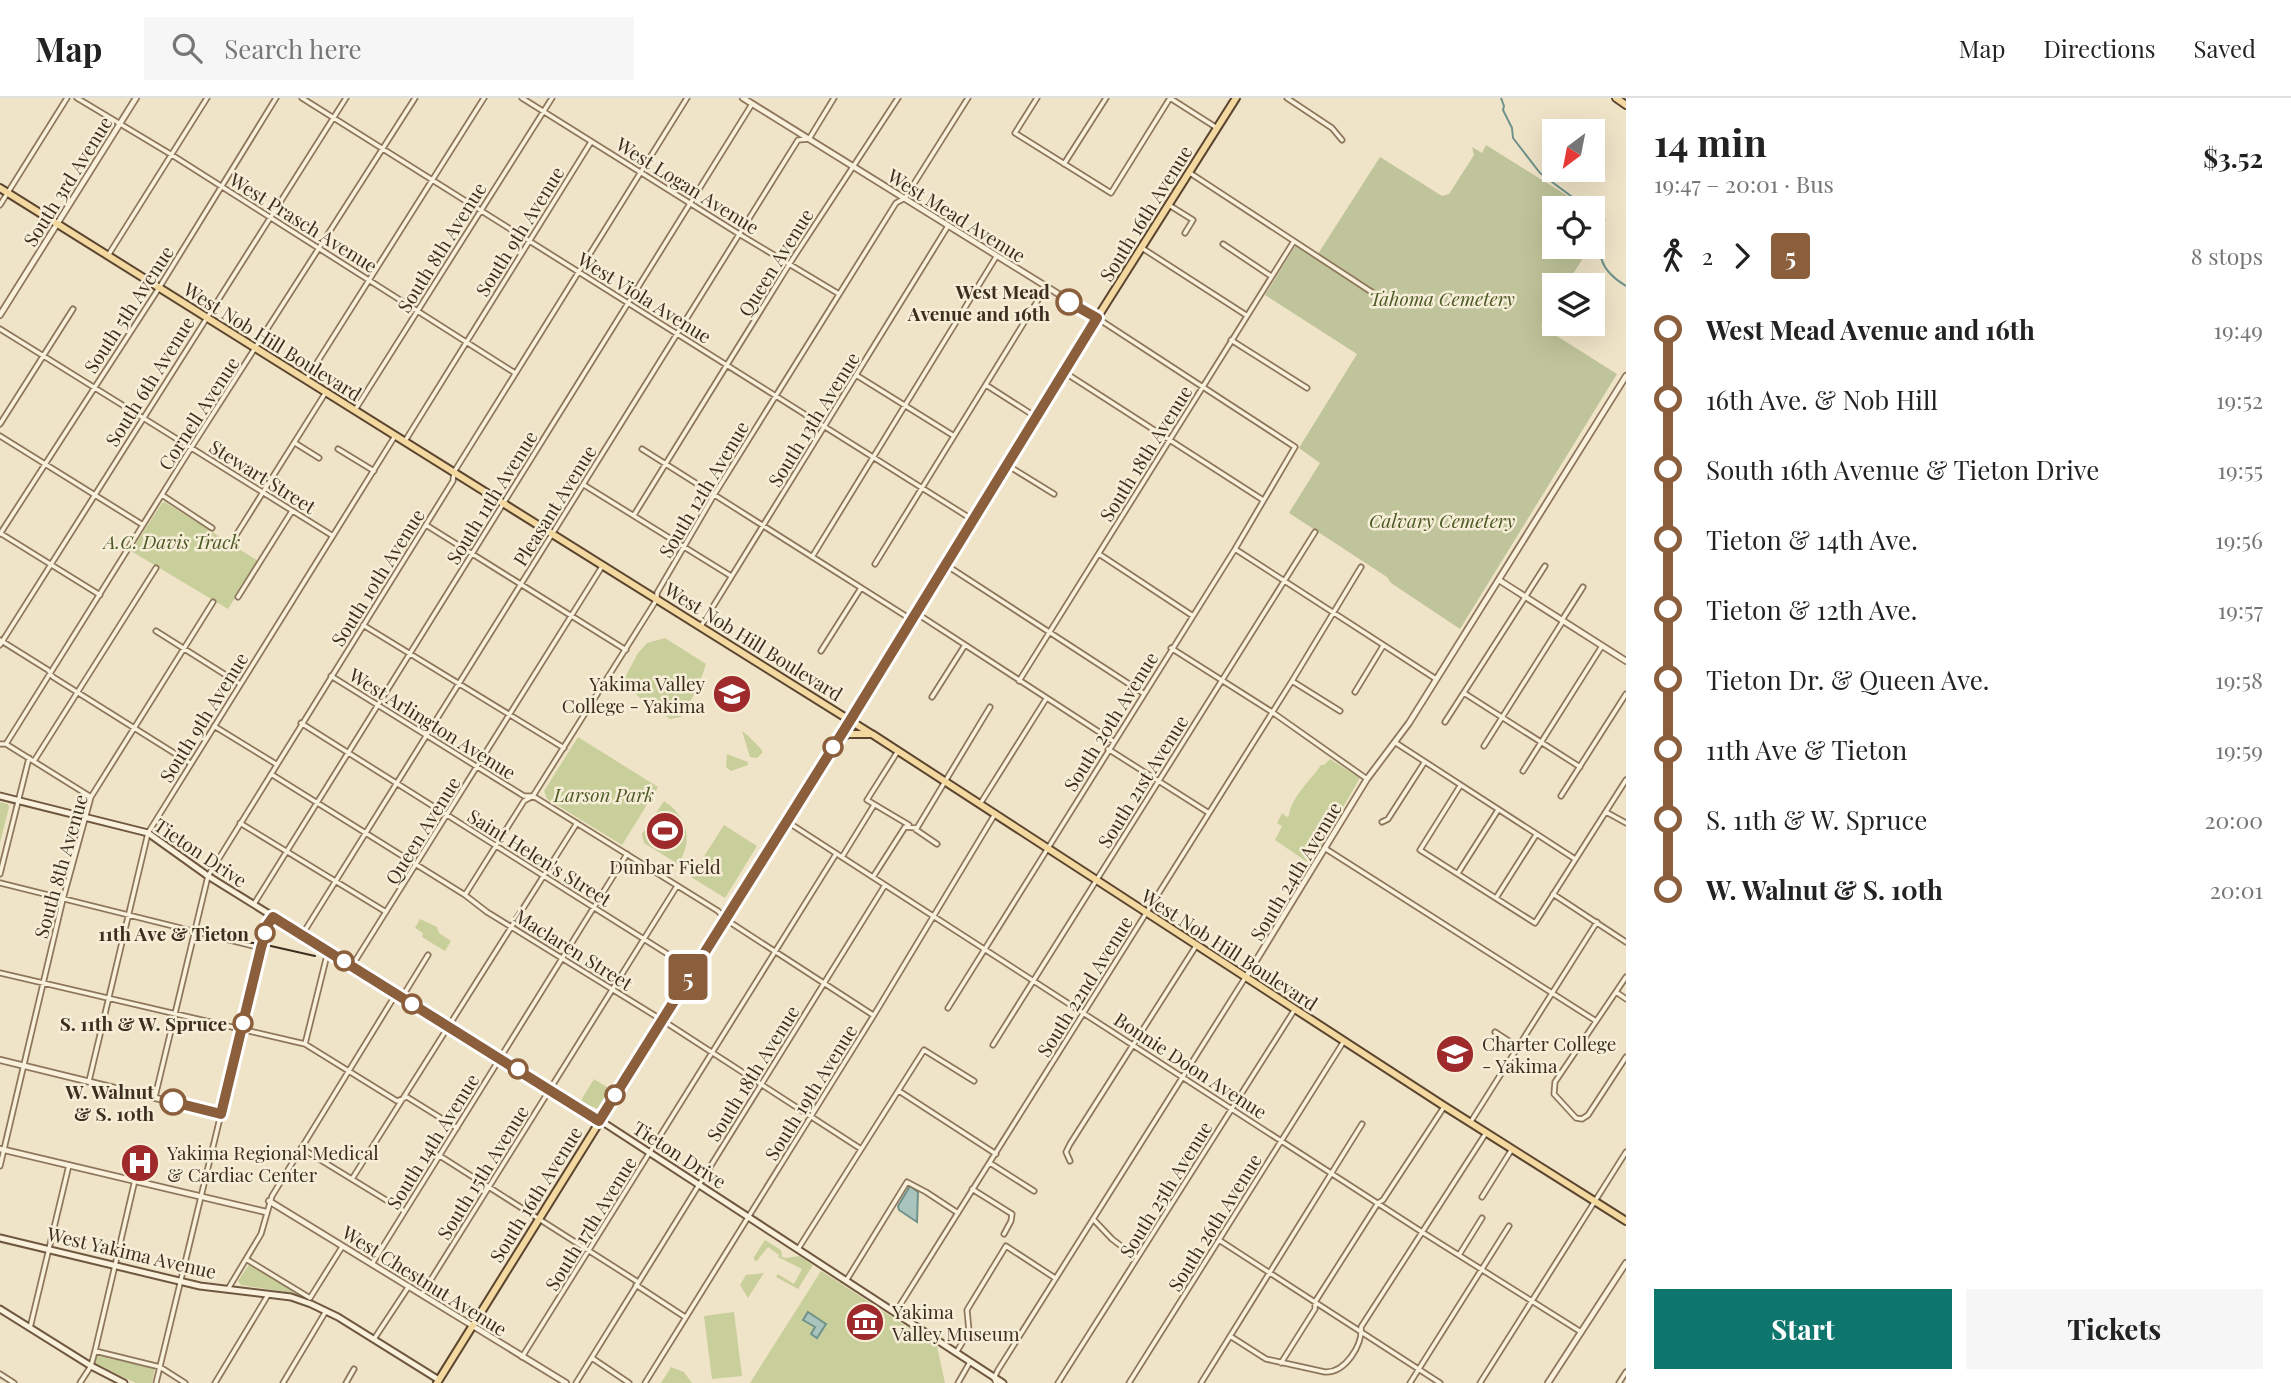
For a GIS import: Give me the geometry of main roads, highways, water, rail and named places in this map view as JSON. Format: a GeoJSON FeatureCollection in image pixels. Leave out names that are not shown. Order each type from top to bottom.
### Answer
{"type":"FeatureCollection","features":[{"type":"Feature","properties":{"kind":"main road","name":"South 16th Avenue"},"geometry":{"type":"LineString","coordinates":[[440,1382],[538,1219],[1236,98]]}},
{"type":"Feature","properties":{"kind":"main road"},"geometry":{"type":"LineString","coordinates":[[1616,98],[1626,105]]}},
{"type":"Feature","properties":{"kind":"main road","name":"West Nob Hill Boulevard"},"geometry":{"type":"LineString","coordinates":[[0,188],[851,719],[1146,914],[1626,1221]]}},
{"type":"Feature","properties":{"kind":"main road"},"geometry":{"type":"LineString","coordinates":[[840,736],[871,734]]}},
{"type":"Feature","properties":{"kind":"main road","name":"Tieton Drive"},"geometry":{"type":"LineString","coordinates":[[0,796],[148,833],[253,906],[551,1089],[1003,1383]]}},
{"type":"Feature","properties":{"kind":"main road","name":"West Yakima Avenue"},"geometry":{"type":"LineString","coordinates":[[0,1238],[200,1286],[311,1301],[440,1382]]}},
{"type":"Feature","properties":{"kind":"main road"},"geometry":{"type":"LineString","coordinates":[[0,1309],[90,1366],[124,1383]]}},
{"type":"Feature","properties":{"kind":"water"},"geometry":{"type":"Polygon","coordinates":[[[910,1186],[918,1192],[917,1222],[899,1210],[898,1206],[910,1186]]]}},
{"type":"Feature","properties":{"kind":"water"},"geometry":{"type":"Polygon","coordinates":[[[808,1312],[826,1324],[817,1338],[811,1334],[815,1327],[803,1320],[808,1312]]]}},
{"type":"Feature","properties":{"kind":"waterway"},"geometry":{"type":"LineString","coordinates":[[1501,98],[1513,138],[1540,173],[1571,196]]}},
{"type":"Feature","properties":{"kind":"waterway"},"geometry":{"type":"LineString","coordinates":[[1602,259],[1610,274],[1626,286]]}},
{"type":"Feature","properties":{"kind":"tram line"},"geometry":{"type":"LineString","coordinates":[[235,941],[315,956]]}},
{"type":"Feature","properties":{"kind":"place","name":"West Mead Avenue and 16th"},"geometry":{"type":"Point","coordinates":[1069,302]}},
{"type":"Feature","properties":{"kind":"place","name":"Yakima Valley College - Yakima"},"geometry":{"type":"Point","coordinates":[732,694]}},
{"type":"Feature","properties":{"kind":"place","name":"Dunbar Field"},"geometry":{"type":"Point","coordinates":[665,831]}},
{"type":"Feature","properties":{"kind":"place","name":"11th Ave & Tieton"},"geometry":{"type":"Point","coordinates":[265,933]}},
{"type":"Feature","properties":{"kind":"place","name":"S. 11th & W. Spruce"},"geometry":{"type":"Point","coordinates":[243,1023]}},
{"type":"Feature","properties":{"kind":"place","name":"Charter College - Yakima"},"geometry":{"type":"Point","coordinates":[1455,1054]}},
{"type":"Feature","properties":{"kind":"place","name":"W. Walnut & S. 10th"},"geometry":{"type":"Point","coordinates":[173,1102]}},
{"type":"Feature","properties":{"kind":"place","name":"Yakima Regional Medical & Cardiac Center"},"geometry":{"type":"Point","coordinates":[140,1163]}},
{"type":"Feature","properties":{"kind":"place","name":"Yakima Valley Museum"},"geometry":{"type":"Point","coordinates":[865,1322]}},
{"type":"Feature","properties":{"kind":"park label","name":"Tahoma Cemetery"},"geometry":{"type":"Point","coordinates":[1442,298]}},
{"type":"Feature","properties":{"kind":"park label","name":"Calvary Cemetery"},"geometry":{"type":"Point","coordinates":[1442,520]}},
{"type":"Feature","properties":{"kind":"park label","name":"A.C. Davis Track"},"geometry":{"type":"Point","coordinates":[172,541]}},
{"type":"Feature","properties":{"kind":"park label","name":"Larson Park"},"geometry":{"type":"Point","coordinates":[604,794]}}]}
